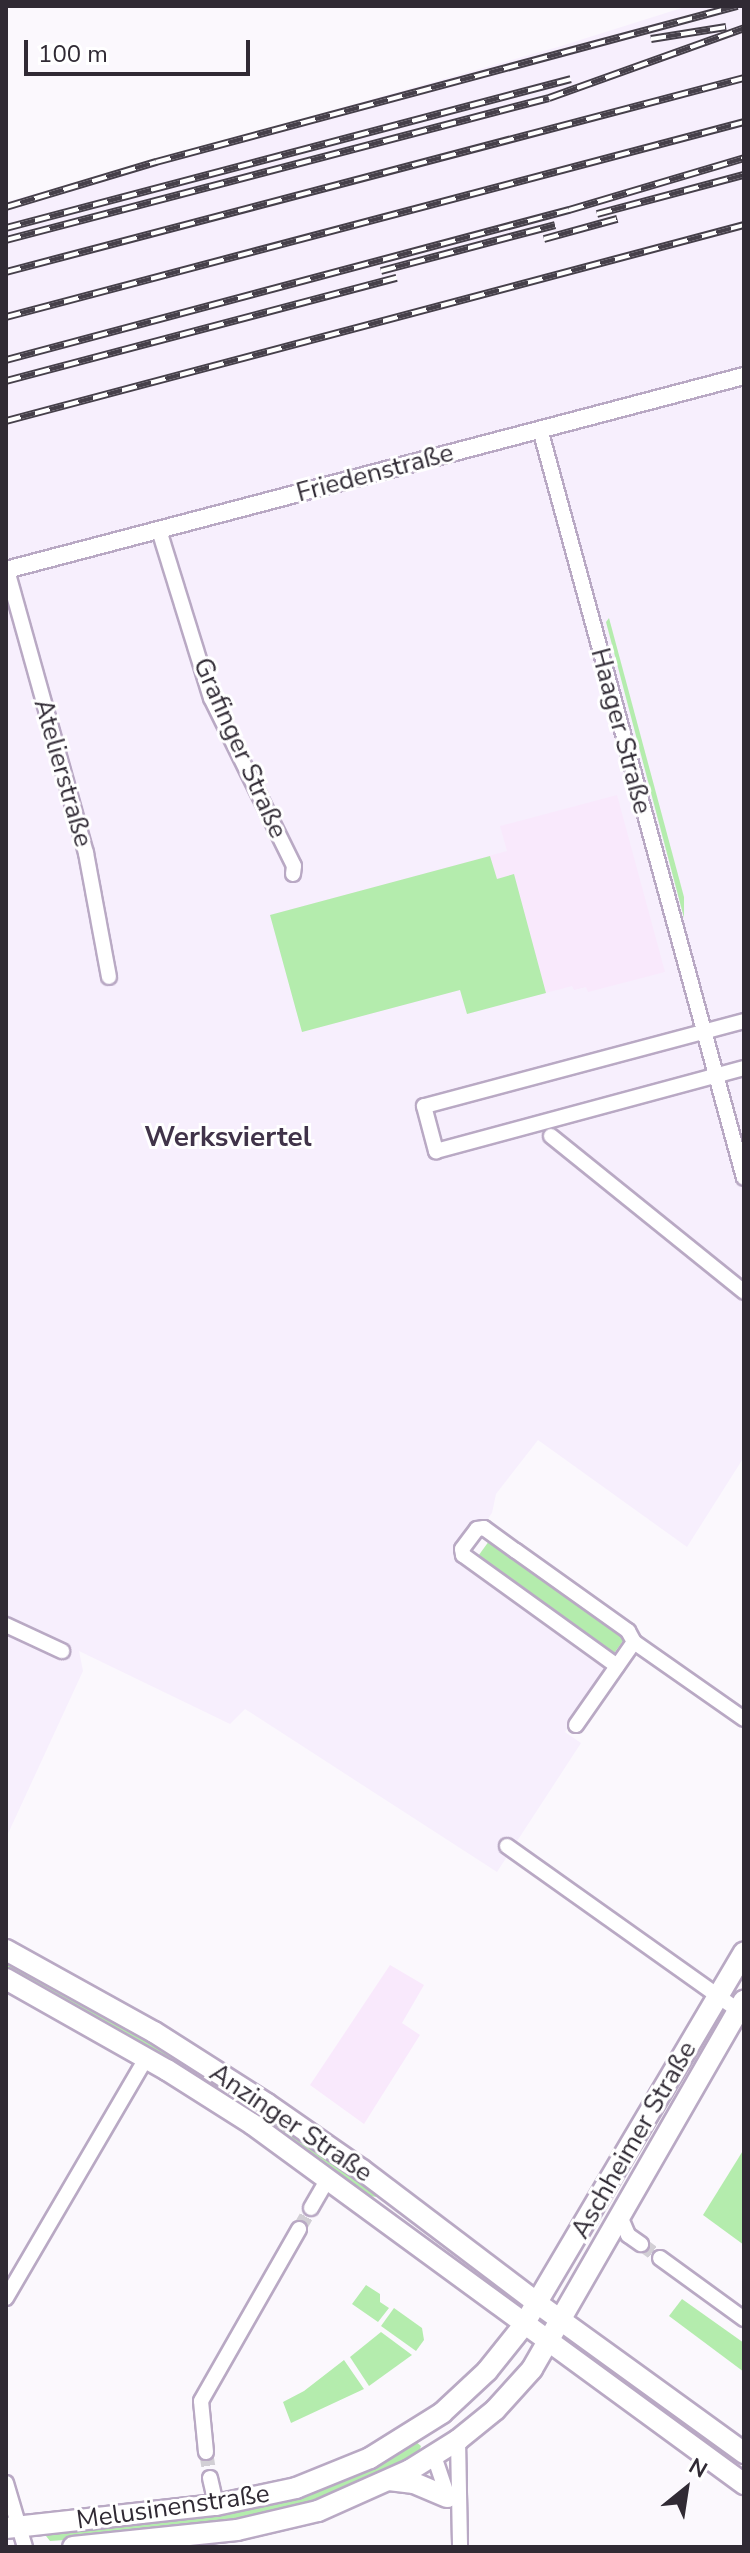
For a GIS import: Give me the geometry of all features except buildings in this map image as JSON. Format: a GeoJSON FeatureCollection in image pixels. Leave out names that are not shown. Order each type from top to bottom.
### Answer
{"type":"FeatureCollection","features":[{"type":"Feature","properties":{"kind":"main road","name":"Anzinger Straße"},"geometry":{"type":"LineString","coordinates":[[6,1950],[142,2025],[267,2104],[362,2170],[537,2303],[744,2453]]}},
{"type":"Feature","properties":{"kind":"main road","name":"Aschheimer Straße"},"geometry":{"type":"LineString","coordinates":[[523,2326],[744,1953]]}},
{"type":"Feature","properties":{"kind":"main road","name":"Anzinger Straße"},"geometry":{"type":"LineString","coordinates":[[6,1979],[146,2058],[252,2124],[523,2326],[744,2484]]}},
{"type":"Feature","properties":{"kind":"main road","name":"Aschheimer Straße"},"geometry":{"type":"LineString","coordinates":[[548,2343],[741,2005]]}},
{"type":"Feature","properties":{"kind":"main road","name":"Melusinenstraße"},"geometry":{"type":"LineString","coordinates":[[13,2521],[216,2505],[296,2488],[331,2475],[370,2458],[430,2422],[487,2371],[523,2326]]}},
{"type":"Feature","properties":{"kind":"main road","name":"Melusinenstraße"},"geometry":{"type":"LineString","coordinates":[[73,2547],[237,2530],[318,2511],[389,2480],[458,2440],[495,2410],[522,2382],[548,2343]]}},
{"type":"Feature","properties":{"kind":"main road"},"geometry":{"type":"LineString","coordinates":[[430,2422],[434,2456]]}},
{"type":"Feature","properties":{"kind":"main road"},"geometry":{"type":"LineString","coordinates":[[389,2480],[414,2483],[447,2497]]}},
{"type":"Feature","properties":{"kind":"street","name":"Friedenstraße"},"geometry":{"type":"LineString","coordinates":[[6,570],[744,376]]}},
{"type":"Feature","properties":{"kind":"street","name":"Haager Straße"},"geometry":{"type":"LineString","coordinates":[[540,429],[715,1076]]}},
{"type":"Feature","properties":{"kind":"street","name":"Grafinger Straße"},"geometry":{"type":"LineString","coordinates":[[159,530],[211,698],[294,866],[293,874]]}},
{"type":"Feature","properties":{"kind":"street","name":"Atelierstraße"},"geometry":{"type":"LineString","coordinates":[[6,570],[86,853],[109,977]]}},
{"type":"Feature","properties":{"kind":"street"},"geometry":{"type":"LineString","coordinates":[[744,1021],[424,1106],[436,1151],[744,1068]]}},
{"type":"Feature","properties":{"kind":"street"},"geometry":{"type":"LineString","coordinates":[[715,1076],[744,1178]]}},
{"type":"Feature","properties":{"kind":"street"},"geometry":{"type":"LineString","coordinates":[[551,1136],[744,1292]]}},
{"type":"Feature","properties":{"kind":"street"},"geometry":{"type":"LineString","coordinates":[[617,1666],[463,1555],[462,1549],[477,1529],[484,1528],[628,1631],[634,1642],[744,1719]]}},
{"type":"Feature","properties":{"kind":"street"},"geometry":{"type":"LineString","coordinates":[[6,1625],[62,1651]]}},
{"type":"Feature","properties":{"kind":"street"},"geometry":{"type":"LineString","coordinates":[[576,1725],[634,1642]]}},
{"type":"Feature","properties":{"kind":"street"},"geometry":{"type":"LineString","coordinates":[[507,1846],[717,1996],[741,2005]]}},
{"type":"Feature","properties":{"kind":"street"},"geometry":{"type":"LineString","coordinates":[[6,2298],[146,2058]]}},
{"type":"Feature","properties":{"kind":"street"},"geometry":{"type":"LineString","coordinates":[[311,2208],[328,2178]]}},
{"type":"Feature","properties":{"kind":"street"},"geometry":{"type":"LineString","coordinates":[[620,2216],[628,2235],[641,2244]]}},
{"type":"Feature","properties":{"kind":"street"},"geometry":{"type":"LineString","coordinates":[[206,2452],[201,2401],[299,2229]]}},
{"type":"Feature","properties":{"kind":"street"},"geometry":{"type":"LineString","coordinates":[[660,2258],[744,2319]]}},
{"type":"Feature","properties":{"kind":"street"},"geometry":{"type":"LineString","coordinates":[[458,2440],[460,2547]]}},
{"type":"Feature","properties":{"kind":"street"},"geometry":{"type":"LineString","coordinates":[[434,2456],[447,2497],[460,2517]]}},
{"type":"Feature","properties":{"kind":"street"},"geometry":{"type":"LineString","coordinates":[[210,2478],[216,2505]]}},
{"type":"Feature","properties":{"kind":"street"},"geometry":{"type":"LineString","coordinates":[[6,2483],[13,2521],[25,2547]]}},
{"type":"Feature","properties":{"kind":"shaded area"},"geometry":{"type":"Polygon","coordinates":[[[688,6],[744,6],[744,1457],[687,1547],[538,1440],[496,1494],[492,1513],[457,1562],[596,1663],[630,1635],[565,1732],[581,1743],[497,1872],[245,1709],[230,1724],[79,1651],[83,1671],[6,1838],[6,202],[558,47],[688,6]]]}},
{"type":"Feature","properties":{"kind":"shaded area"},"geometry":{"type":"Polygon","coordinates":[[[617,795],[665,972],[588,992],[586,987],[574,990],[572,986],[467,1014],[460,990],[302,1032],[270,915],[507,851],[500,826],[617,795]]]}},
{"type":"Feature","properties":{"kind":"shaded area"},"geometry":{"type":"Polygon","coordinates":[[[390,1965],[424,1985],[402,2023],[420,2035],[364,2124],[310,2085],[390,1965]]]}},
{"type":"Feature","properties":{"kind":"green space"},"geometry":{"type":"Polygon","coordinates":[[[609,618],[684,897],[684,918],[606,622],[609,618]]]}},
{"type":"Feature","properties":{"kind":"green space"},"geometry":{"type":"Polygon","coordinates":[[[490,856],[497,879],[514,874],[546,993],[467,1014],[460,990],[302,1032],[270,915],[490,856]]]}},
{"type":"Feature","properties":{"kind":"green space"},"geometry":{"type":"Polygon","coordinates":[[[492,1537],[627,1635],[612,1656],[477,1558],[492,1537]]]}},
{"type":"Feature","properties":{"kind":"green space"},"geometry":{"type":"Polygon","coordinates":[[[6,1958],[111,2016],[251,2103],[248,2106],[175,2059],[157,2054],[6,1970],[6,1958]]]}},
{"type":"Feature","properties":{"kind":"green space"},"geometry":{"type":"Polygon","coordinates":[[[273,2118],[411,2217],[407,2218],[378,2197],[368,2196],[270,2126],[273,2118]]]}},
{"type":"Feature","properties":{"kind":"green space"},"geometry":{"type":"Polygon","coordinates":[[[744,2149],[744,2245],[703,2215],[744,2149]]]}},
{"type":"Feature","properties":{"kind":"green space"},"geometry":{"type":"Polygon","coordinates":[[[366,2285],[380,2294],[380,2302],[389,2308],[378,2322],[352,2304],[366,2285]]]}},
{"type":"Feature","properties":{"kind":"green space"},"geometry":{"type":"Polygon","coordinates":[[[682,2299],[744,2343],[744,2372],[669,2316],[682,2299]]]}},
{"type":"Feature","properties":{"kind":"green space"},"geometry":{"type":"Polygon","coordinates":[[[394,2308],[422,2328],[424,2340],[416,2351],[381,2326],[394,2308]]]}},
{"type":"Feature","properties":{"kind":"green space"},"geometry":{"type":"Polygon","coordinates":[[[381,2332],[412,2355],[369,2386],[350,2357],[381,2332]]]}},
{"type":"Feature","properties":{"kind":"green space"},"geometry":{"type":"Polygon","coordinates":[[[344,2360],[364,2389],[291,2423],[283,2402],[304,2391],[344,2360]]]}},
{"type":"Feature","properties":{"kind":"green space"},"geometry":{"type":"Polygon","coordinates":[[[415,2441],[421,2446],[419,2452],[356,2485],[273,2513],[65,2540],[50,2541],[46,2536],[49,2531],[281,2502],[352,2476],[415,2441]]]}},
{"type":"Feature","properties":{"kind":"tunnel"},"geometry":{"type":"LineString","coordinates":[[299,2229],[311,2208]]}},
{"type":"Feature","properties":{"kind":"tunnel"},"geometry":{"type":"LineString","coordinates":[[641,2244],[660,2258]]}},
{"type":"Feature","properties":{"kind":"tunnel"},"geometry":{"type":"LineString","coordinates":[[206,2452],[210,2478]]}},
{"type":"Feature","properties":{"kind":"railway"},"geometry":{"type":"LineString","coordinates":[[6,207],[156,162],[737,6]]}},
{"type":"Feature","properties":{"kind":"railway"},"geometry":{"type":"LineString","coordinates":[[651,39],[726,27]]}},
{"type":"Feature","properties":{"kind":"railway"},"geometry":{"type":"LineString","coordinates":[[6,240],[549,98],[744,28]]}},
{"type":"Feature","properties":{"kind":"railway"},"geometry":{"type":"LineString","coordinates":[[6,272],[744,78]]}},
{"type":"Feature","properties":{"kind":"railway"},"geometry":{"type":"LineString","coordinates":[[6,228],[571,79]]}},
{"type":"Feature","properties":{"kind":"railway"},"geometry":{"type":"LineString","coordinates":[[6,317],[744,122]]}},
{"type":"Feature","properties":{"kind":"railway"},"geometry":{"type":"LineString","coordinates":[[6,360],[569,210],[744,158]]}},
{"type":"Feature","properties":{"kind":"railway"},"geometry":{"type":"LineString","coordinates":[[597,214],[744,175]]}},
{"type":"Feature","properties":{"kind":"railway"},"geometry":{"type":"LineString","coordinates":[[544,239],[617,219]]}},
{"type":"Feature","properties":{"kind":"railway"},"geometry":{"type":"LineString","coordinates":[[381,271],[555,225]]}},
{"type":"Feature","properties":{"kind":"railway"},"geometry":{"type":"LineString","coordinates":[[6,421],[744,225]]}},
{"type":"Feature","properties":{"kind":"railway"},"geometry":{"type":"LineString","coordinates":[[6,381],[397,278]]}},
{"type":"Feature","properties":{"kind":"district","name":"Werksviertel"},"geometry":{"type":"Point","coordinates":[228,1137]}}]}
